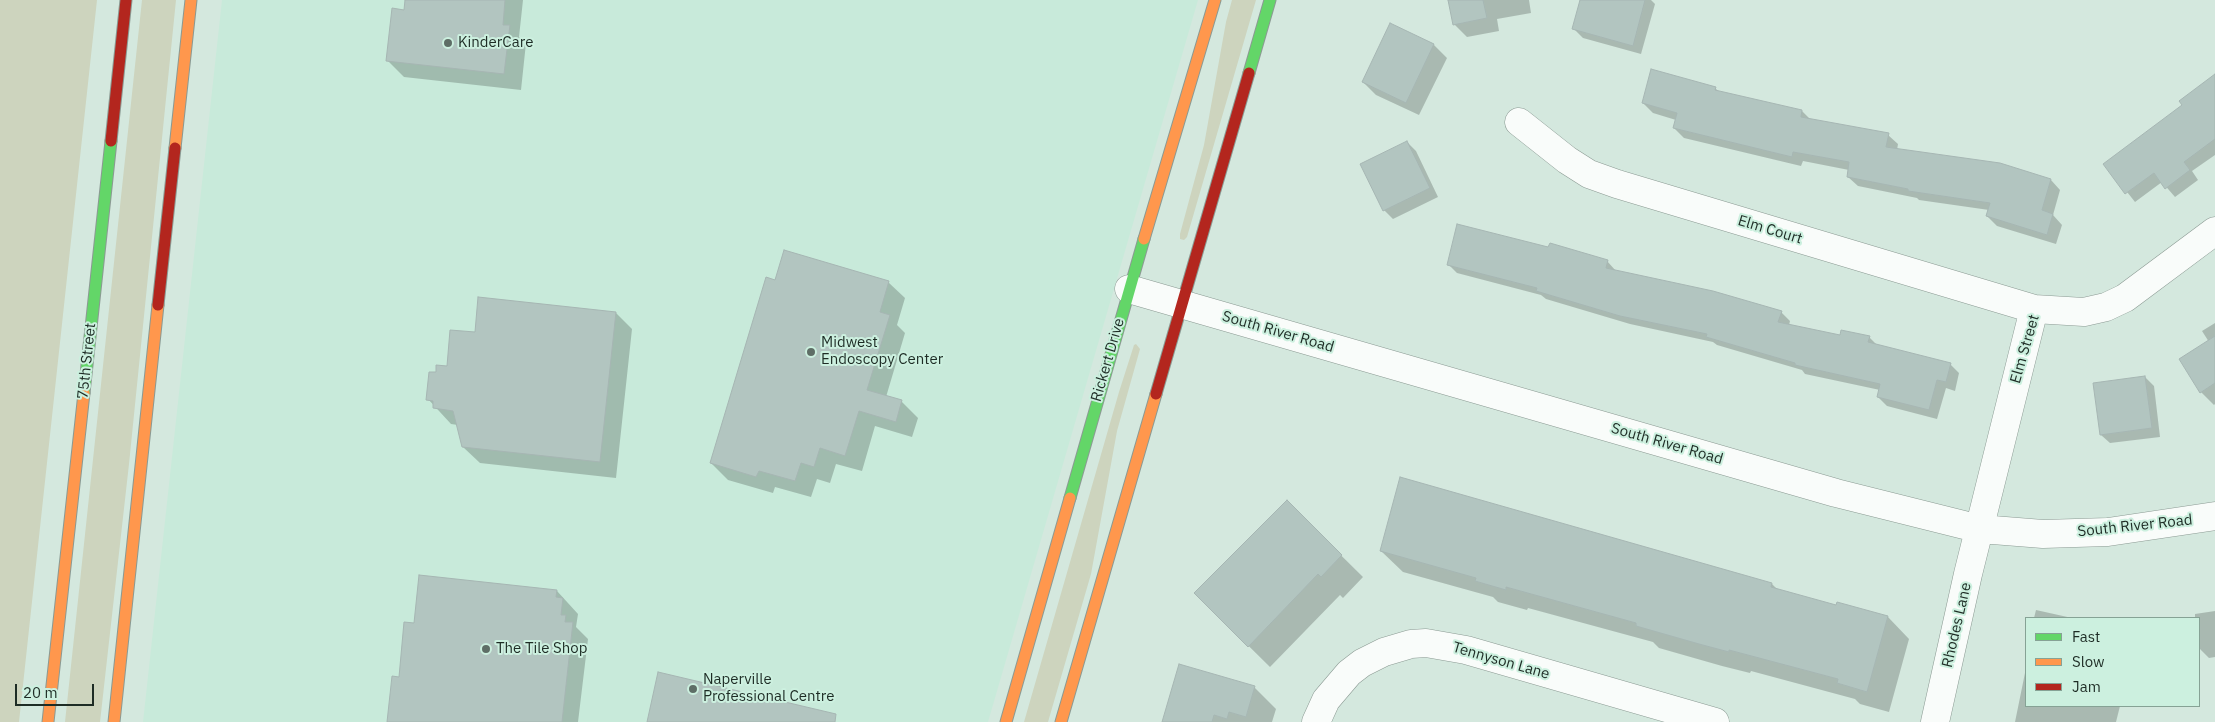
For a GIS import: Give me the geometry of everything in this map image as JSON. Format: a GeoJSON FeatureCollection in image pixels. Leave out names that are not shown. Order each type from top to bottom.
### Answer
{"type":"FeatureCollection","features":[{"type":"Feature","properties":{"kind":"street","name":"75th Street"},"geometry":{"type":"LineString","coordinates":[[48,722],[126,0]]}},
{"type":"Feature","properties":{"kind":"street"},"geometry":{"type":"LineString","coordinates":[[114,722],[191,0]]}},
{"type":"Feature","properties":{"kind":"street","name":"Rickert Drive"},"geometry":{"type":"LineString","coordinates":[[1006,722],[1129,289],[1215,0]]}},
{"type":"Feature","properties":{"kind":"street"},"geometry":{"type":"LineString","coordinates":[[1061,722],[1270,0]]}},
{"type":"Feature","properties":{"kind":"street","name":"Elm Court"},"geometry":{"type":"LineString","coordinates":[[1519,122],[1567,160],[1590,174],[1617,184],[2034,308]]}},
{"type":"Feature","properties":{"kind":"street","name":"Elm Street"},"geometry":{"type":"LineString","coordinates":[[1980,529],[2034,308],[2084,312],[2106,307],[2125,298],[2215,230]]}},
{"type":"Feature","properties":{"kind":"street","name":"South River Road"},"geometry":{"type":"LineString","coordinates":[[1129,289],[1827,490],[1906,512],[1980,529],[2044,534],[2108,532],[2215,516]]}},
{"type":"Feature","properties":{"kind":"street","name":"Rhodes Lane"},"geometry":{"type":"LineString","coordinates":[[1935,722],[1980,529]]}},
{"type":"Feature","properties":{"kind":"street","name":"Tennyson Lane"},"geometry":{"type":"LineString","coordinates":[[1316,722],[1326,700],[1349,673],[1362,663],[1384,652],[1412,644],[1426,643],[1466,650],[1715,722]]}},
{"type":"Feature","properties":{"kind":"shaded area"},"geometry":{"type":"Polygon","coordinates":[[[0,0],[97,0],[19,722],[0,722],[0,0]]]}},
{"type":"Feature","properties":{"kind":"shaded area"},"geometry":{"type":"Polygon","coordinates":[[[142,0],[176,0],[129,464],[100,722],[65,722],[142,0]]]}},
{"type":"Feature","properties":{"kind":"shaded area"},"geometry":{"type":"Polygon","coordinates":[[[222,0],[1198,0],[988,722],[143,722],[222,0]]]}},
{"type":"Feature","properties":{"kind":"shaded area"},"geometry":{"type":"Polygon","coordinates":[[[1232,0],[1256,0],[1187,237],[1184,240],[1180,239],[1180,234],[1204,145],[1226,22],[1232,0]]]}},
{"type":"Feature","properties":{"kind":"shaded area"},"geometry":{"type":"Polygon","coordinates":[[[1136,344],[1140,349],[1117,431],[1091,574],[1048,722],[1024,722],[1119,392],[1134,345],[1136,344]]]}},
{"type":"Feature","properties":{"kind":"building","name":"KinderCare"},"geometry":{"type":"Polygon","coordinates":[[[405,0],[505,0],[503,25],[510,25],[504,74],[386,61],[392,8],[404,10],[405,0]]]}},
{"type":"Feature","properties":{"kind":"building"},"geometry":{"type":"Polygon","coordinates":[[[1448,0],[1483,0],[1487,18],[1453,25],[1448,0]]]}},
{"type":"Feature","properties":{"kind":"building"},"geometry":{"type":"Polygon","coordinates":[[[1580,0],[1645,0],[1633,46],[1572,29],[1580,0]]]}},
{"type":"Feature","properties":{"kind":"building"},"geometry":{"type":"Polygon","coordinates":[[[1390,23],[1434,44],[1406,103],[1362,82],[1390,23]]]}},
{"type":"Feature","properties":{"kind":"building"},"geometry":{"type":"Polygon","coordinates":[[[1651,69],[1716,87],[1715,90],[1802,110],[1801,117],[1889,133],[1886,147],[2000,163],[2051,179],[2042,210],[2053,214],[2047,235],[1986,216],[1990,203],[1908,191],[1908,189],[1847,177],[1849,162],[1793,152],[1792,157],[1673,128],[1677,113],[1642,103],[1651,69]]]}},
{"type":"Feature","properties":{"kind":"building"},"geometry":{"type":"Polygon","coordinates":[[[2215,74],[2215,139],[2184,162],[2190,170],[2165,189],[2154,173],[2125,194],[2103,164],[2182,105],[2179,101],[2215,74]]]}},
{"type":"Feature","properties":{"kind":"building"},"geometry":{"type":"Polygon","coordinates":[[[1407,141],[1430,188],[1383,211],[1360,164],[1407,141]]]}},
{"type":"Feature","properties":{"kind":"building"},"geometry":{"type":"Polygon","coordinates":[[[1457,224],[1548,247],[1550,243],[1608,260],[1606,268],[1713,291],[1782,311],[1778,322],[1840,335],[1841,330],[1870,336],[1868,342],[1951,363],[1946,382],[1937,380],[1929,410],[1877,397],[1880,384],[1795,365],[1795,363],[1706,337],[1707,334],[1620,316],[1536,291],[1537,288],[1447,265],[1457,224]]]}},
{"type":"Feature","properties":{"kind":"building","name":"Midwest Endoscopy Center"},"geometry":{"type":"Polygon","coordinates":[[[784,250],[889,281],[880,312],[890,315],[867,390],[902,400],[896,422],[859,411],[845,456],[820,448],[814,467],[801,463],[795,481],[759,471],[756,477],[710,463],[766,277],[775,280],[784,250]]]}},
{"type":"Feature","properties":{"kind":"building"},"geometry":{"type":"Polygon","coordinates":[[[478,297],[616,312],[600,462],[462,447],[453,411],[433,408],[433,401],[426,400],[429,372],[436,372],[436,365],[447,366],[450,330],[475,332],[478,297]]]}},
{"type":"Feature","properties":{"kind":"building"},"geometry":{"type":"Polygon","coordinates":[[[2215,336],[2215,383],[2200,393],[2179,359],[2215,336]]]}},
{"type":"Feature","properties":{"kind":"building"},"geometry":{"type":"Polygon","coordinates":[[[2145,376],[2152,428],[2100,435],[2093,383],[2145,376]]]}},
{"type":"Feature","properties":{"kind":"building"},"geometry":{"type":"Polygon","coordinates":[[[1400,477],[1772,583],[1771,587],[1836,605],[1837,602],[1888,616],[1867,692],[1837,683],[1838,679],[1729,650],[1729,652],[1699,644],[1636,626],[1636,623],[1506,587],[1506,590],[1475,581],[1476,578],[1380,551],[1400,477]]]}},
{"type":"Feature","properties":{"kind":"building"},"geometry":{"type":"Polygon","coordinates":[[[1287,500],[1342,555],[1321,577],[1318,574],[1248,647],[1194,593],[1287,500]]]}},
{"type":"Feature","properties":{"kind":"building","name":"The Tile Shop"},"geometry":{"type":"Polygon","coordinates":[[[419,575],[557,590],[556,597],[563,598],[561,615],[566,615],[565,622],[573,622],[562,722],[387,722],[392,676],[399,677],[404,622],[414,623],[419,575]]]}},
{"type":"Feature","properties":{"kind":"building"},"geometry":{"type":"Polygon","coordinates":[[[1179,664],[1255,686],[1246,717],[1229,712],[1227,719],[1214,715],[1212,722],[1162,722],[1179,664]]]}},
{"type":"Feature","properties":{"kind":"building","name":"Naperville Professional Centre"},"geometry":{"type":"Polygon","coordinates":[[[658,672],[836,714],[835,722],[647,722],[658,672]]]}},
{"type":"Feature","properties":{"kind":"traffic: fast"},"geometry":{"type":"LineString","coordinates":[[1249,73],[1270,0]]}},
{"type":"Feature","properties":{"kind":"traffic: fast"},"geometry":{"type":"LineString","coordinates":[[84,393],[111,141]]}},
{"type":"Feature","properties":{"kind":"traffic: fast"},"geometry":{"type":"LineString","coordinates":[[1070,498],[1144,239]]}},
{"type":"Feature","properties":{"kind":"traffic: slow"},"geometry":{"type":"LineString","coordinates":[[175,148],[191,0]]}},
{"type":"Feature","properties":{"kind":"traffic: slow"},"geometry":{"type":"LineString","coordinates":[[1144,239],[1215,0]]}},
{"type":"Feature","properties":{"kind":"traffic: slow"},"geometry":{"type":"LineString","coordinates":[[114,722],[158,305]]}},
{"type":"Feature","properties":{"kind":"traffic: slow"},"geometry":{"type":"LineString","coordinates":[[48,722],[84,393]]}},
{"type":"Feature","properties":{"kind":"traffic: slow"},"geometry":{"type":"LineString","coordinates":[[1061,722],[1156,394]]}},
{"type":"Feature","properties":{"kind":"traffic: slow"},"geometry":{"type":"LineString","coordinates":[[1006,722],[1070,498]]}},
{"type":"Feature","properties":{"kind":"traffic: jam"},"geometry":{"type":"LineString","coordinates":[[111,141],[126,0]]}},
{"type":"Feature","properties":{"kind":"traffic: jam"},"geometry":{"type":"LineString","coordinates":[[1156,394],[1249,73]]}},
{"type":"Feature","properties":{"kind":"traffic: jam"},"geometry":{"type":"LineString","coordinates":[[158,305],[175,148]]}},
{"type":"Feature","properties":{"kind":"place","name":"KinderCare"},"geometry":{"type":"Point","coordinates":[448,43]}},
{"type":"Feature","properties":{"kind":"place","name":"Midwest Endoscopy Center"},"geometry":{"type":"Point","coordinates":[811,352]}},
{"type":"Feature","properties":{"kind":"place","name":"The Tile Shop"},"geometry":{"type":"Point","coordinates":[486,649]}},
{"type":"Feature","properties":{"kind":"place","name":"Naperville Professional Centre"},"geometry":{"type":"Point","coordinates":[693,689]}}]}
